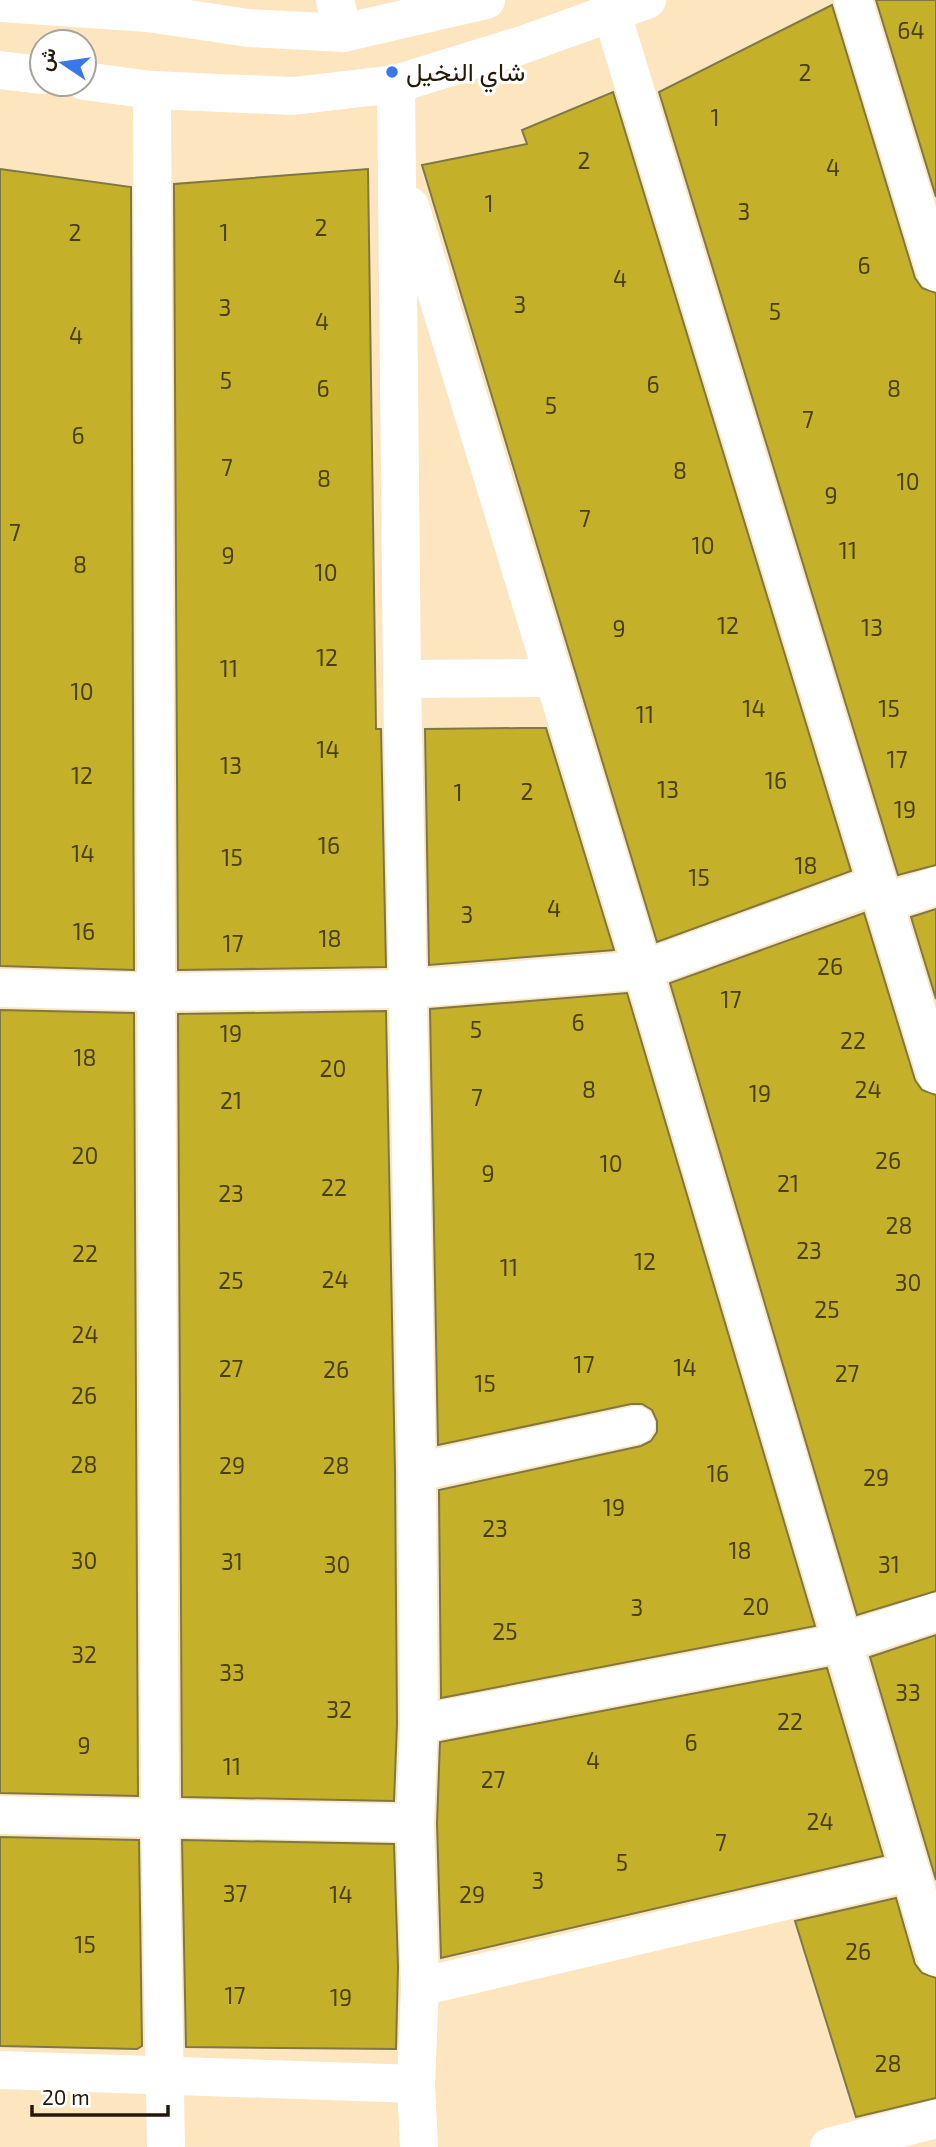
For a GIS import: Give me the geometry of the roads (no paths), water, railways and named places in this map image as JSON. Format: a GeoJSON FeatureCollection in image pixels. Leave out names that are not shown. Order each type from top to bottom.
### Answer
{"type":"FeatureCollection","features":[{"type":"Feature","properties":{"kind":"street"},"geometry":{"type":"LineString","coordinates":[[0,3],[148,7],[248,27],[486,0]]}},
{"type":"Feature","properties":{"kind":"street"},"geometry":{"type":"LineString","coordinates":[[98,83],[152,90],[293,96],[396,84],[612,14],[647,0]]}},
{"type":"Feature","properties":{"kind":"street"},"geometry":{"type":"LineString","coordinates":[[853,0],[936,272]]}},
{"type":"Feature","properties":{"kind":"street"},"geometry":{"type":"LineString","coordinates":[[612,14],[936,1074]]}},
{"type":"Feature","properties":{"kind":"street"},"geometry":{"type":"LineString","coordinates":[[0,70],[28,73]]}},
{"type":"Feature","properties":{"kind":"street"},"geometry":{"type":"LineString","coordinates":[[396,84],[402,679],[417,1472],[419,1724],[415,1823],[420,1987],[416,2084],[419,2147]]}},
{"type":"Feature","properties":{"kind":"street"},"geometry":{"type":"LineString","coordinates":[[152,90],[160,1818],[166,2147]]}},
{"type":"Feature","properties":{"kind":"street"},"geometry":{"type":"LineString","coordinates":[[397,164],[643,970],[936,1957]]}},
{"type":"Feature","properties":{"kind":"street"},"geometry":{"type":"LineString","coordinates":[[402,679],[555,678]]}},
{"type":"Feature","properties":{"kind":"street"},"geometry":{"type":"LineString","coordinates":[[0,988],[157,992],[407,989],[643,970],[881,893],[936,886]]}},
{"type":"Feature","properties":{"kind":"street"},"geometry":{"type":"LineString","coordinates":[[417,1472],[636,1425]]}},
{"type":"Feature","properties":{"kind":"street"},"geometry":{"type":"LineString","coordinates":[[419,1724],[841,1643],[936,1612]]}},
{"type":"Feature","properties":{"kind":"street"},"geometry":{"type":"LineString","coordinates":[[0,1815],[415,1823]]}},
{"type":"Feature","properties":{"kind":"street"},"geometry":{"type":"LineString","coordinates":[[420,1987],[909,1872]]}},
{"type":"Feature","properties":{"kind":"street"},"geometry":{"type":"LineString","coordinates":[[0,2070],[166,2078],[416,2084]]}},
{"type":"Feature","properties":{"kind":"street"},"geometry":{"type":"LineString","coordinates":[[829,2147],[936,2119]]}},
{"type":"Feature","properties":{"kind":"place","name":"شاي النخيل"},"geometry":{"type":"Point","coordinates":[392,72]}}]}
